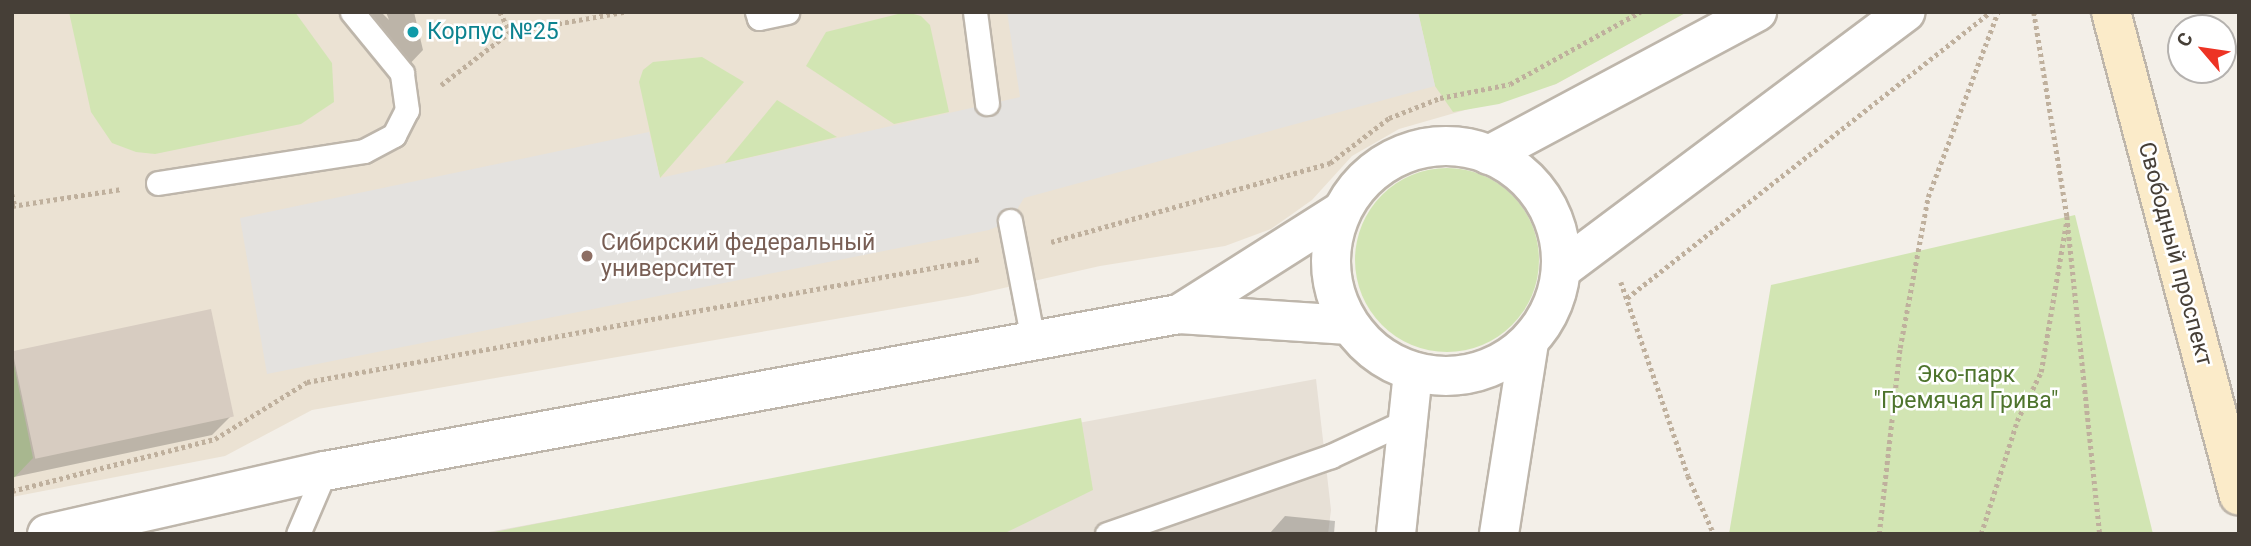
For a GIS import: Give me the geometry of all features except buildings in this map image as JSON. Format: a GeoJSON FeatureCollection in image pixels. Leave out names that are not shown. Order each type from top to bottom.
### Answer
{"type":"FeatureCollection","features":[{"type":"Feature","properties":{"kind":"main road","name":"Свободный проспект"},"geometry":{"type":"LineString","coordinates":[[2111,12],[2239,495]]}},
{"type":"Feature","properties":{"kind":"street"},"geometry":{"type":"LineString","coordinates":[[1489,155],[1757,12]]}},
{"type":"Feature","properties":{"kind":"street"},"geometry":{"type":"LineString","coordinates":[[1562,269],[1906,12]]}},
{"type":"Feature","properties":{"kind":"street"},"geometry":{"type":"LineString","coordinates":[[1450,144],[1489,155],[1517,168],[1543,196],[1559,231],[1562,269],[1552,309],[1529,342],[1504,361],[1475,373],[1444,377],[1413,372],[1366,346],[1349,325],[1332,276],[1330,250],[1340,212],[1359,184],[1384,161],[1416,148],[1450,144]]}},
{"type":"Feature","properties":{"kind":"street"},"geometry":{"type":"LineString","coordinates":[[1179,314],[1340,212]]}},
{"type":"Feature","properties":{"kind":"street"},"geometry":{"type":"LineString","coordinates":[[47,534],[325,471],[1179,314],[1349,325]]}},
{"type":"Feature","properties":{"kind":"street"},"geometry":{"type":"LineString","coordinates":[[1499,534],[1529,342]]}},
{"type":"Feature","properties":{"kind":"street"},"geometry":{"type":"LineString","coordinates":[[1396,534],[1413,372]]}},
{"type":"Feature","properties":{"kind":"lane"},"geometry":{"type":"LineString","coordinates":[[158,183],[364,151],[394,135],[407,110],[402,72],[352,12]]}},
{"type":"Feature","properties":{"kind":"lane"},"geometry":{"type":"LineString","coordinates":[[757,12],[759,18],[787,12]]}},
{"type":"Feature","properties":{"kind":"lane"},"geometry":{"type":"LineString","coordinates":[[975,12],[987,103]]}},
{"type":"Feature","properties":{"kind":"lane"},"geometry":{"type":"LineString","coordinates":[[1010,221],[1033,341]]}},
{"type":"Feature","properties":{"kind":"lane"},"geometry":{"type":"LineString","coordinates":[[1107,534],[1331,456],[1406,421]]}},
{"type":"Feature","properties":{"kind":"lane"},"geometry":{"type":"LineString","coordinates":[[298,534],[325,471]]}},
{"type":"Feature","properties":{"kind":"path"},"geometry":{"type":"LineString","coordinates":[[500,12],[510,33]]}},
{"type":"Feature","properties":{"kind":"path"},"geometry":{"type":"LineString","coordinates":[[407,110],[510,33],[624,12]]}},
{"type":"Feature","properties":{"kind":"path"},"geometry":{"type":"LineString","coordinates":[[12,491],[215,439],[307,382],[1017,252],[1330,163],[1389,118],[1440,98],[1510,84],[1640,12]]}},
{"type":"Feature","properties":{"kind":"path"},"geometry":{"type":"LineString","coordinates":[[1628,298],[1990,12]]}},
{"type":"Feature","properties":{"kind":"path"},"geometry":{"type":"LineString","coordinates":[[1879,534],[1900,348],[1928,197],[1998,12]]}},
{"type":"Feature","properties":{"kind":"path"},"geometry":{"type":"LineString","coordinates":[[2034,12],[2067,216],[2099,534]]}},
{"type":"Feature","properties":{"kind":"path"},"geometry":{"type":"LineString","coordinates":[[12,194],[14,206],[158,183]]}},
{"type":"Feature","properties":{"kind":"path"},"geometry":{"type":"LineString","coordinates":[[1980,534],[2017,421],[2041,372],[2067,216]]}},
{"type":"Feature","properties":{"kind":"path"},"geometry":{"type":"LineString","coordinates":[[1604,239],[1628,298],[1688,476],[1714,534]]}},
{"type":"Feature","properties":{"kind":"shaded area","name":"Сибирский федеральный университет"},"geometry":{"type":"Polygon","coordinates":[[[12,12],[1687,12],[1556,84],[1399,129],[1352,156],[1312,200],[1271,229],[1225,246],[1100,266],[968,296],[312,410],[225,456],[12,497],[12,12]]]}},
{"type":"Feature","properties":{"kind":"shaded area"},"geometry":{"type":"Polygon","coordinates":[[[1007,12],[1418,12],[1435,86],[1024,198],[1010,221],[989,230],[267,374],[240,218],[649,132],[660,178],[1020,97],[1007,12]]]}},
{"type":"Feature","properties":{"kind":"shaded area"},"geometry":{"type":"Polygon","coordinates":[[[1316,379],[1331,510],[1328,534],[478,534],[1316,379]]]}},
{"type":"Feature","properties":{"kind":"green space"},"geometry":{"type":"Polygon","coordinates":[[[69,12],[295,12],[332,63],[334,102],[301,124],[155,154],[136,152],[112,143],[91,112],[69,12]]]}},
{"type":"Feature","properties":{"kind":"green space"},"geometry":{"type":"Polygon","coordinates":[[[906,12],[921,16],[930,25],[949,112],[894,124],[806,66],[826,32],[906,12]]]}},
{"type":"Feature","properties":{"kind":"green space"},"geometry":{"type":"Polygon","coordinates":[[[1418,12],[1687,12],[1556,84],[1499,104],[1453,112],[1435,86],[1418,12]]]}},
{"type":"Feature","properties":{"kind":"green space"},"geometry":{"type":"Polygon","coordinates":[[[702,57],[744,82],[660,178],[639,82],[643,70],[653,62],[702,57]]]}},
{"type":"Feature","properties":{"kind":"green space"},"geometry":{"type":"Polygon","coordinates":[[[777,100],[837,137],[725,163],[777,100]]]}},
{"type":"Feature","properties":{"kind":"green space"},"geometry":{"type":"Polygon","coordinates":[[[1447,168],[1482,175],[1512,195],[1532,225],[1539,260],[1532,295],[1512,325],[1482,345],[1447,352],[1412,345],[1382,325],[1362,295],[1355,260],[1362,225],[1382,195],[1412,175],[1447,168]]]}},
{"type":"Feature","properties":{"kind":"green space","name":"Эко-парк \"Гремячая Грива\""},"geometry":{"type":"Polygon","coordinates":[[[2075,215],[2153,534],[1729,534],[1771,285],[2075,215]]]}},
{"type":"Feature","properties":{"kind":"green space"},"geometry":{"type":"Polygon","coordinates":[[[12,355],[33,458],[12,480],[12,355]]]}},
{"type":"Feature","properties":{"kind":"green space"},"geometry":{"type":"Polygon","coordinates":[[[1081,418],[1093,490],[1003,534],[484,534],[1081,418]]]}},
{"type":"Feature","properties":{"kind":"place","name":"Корпус №25"},"geometry":{"type":"Point","coordinates":[413,32]}},
{"type":"Feature","properties":{"kind":"place","name":"Сибирский федеральный университет"},"geometry":{"type":"Point","coordinates":[587,256]}}]}
